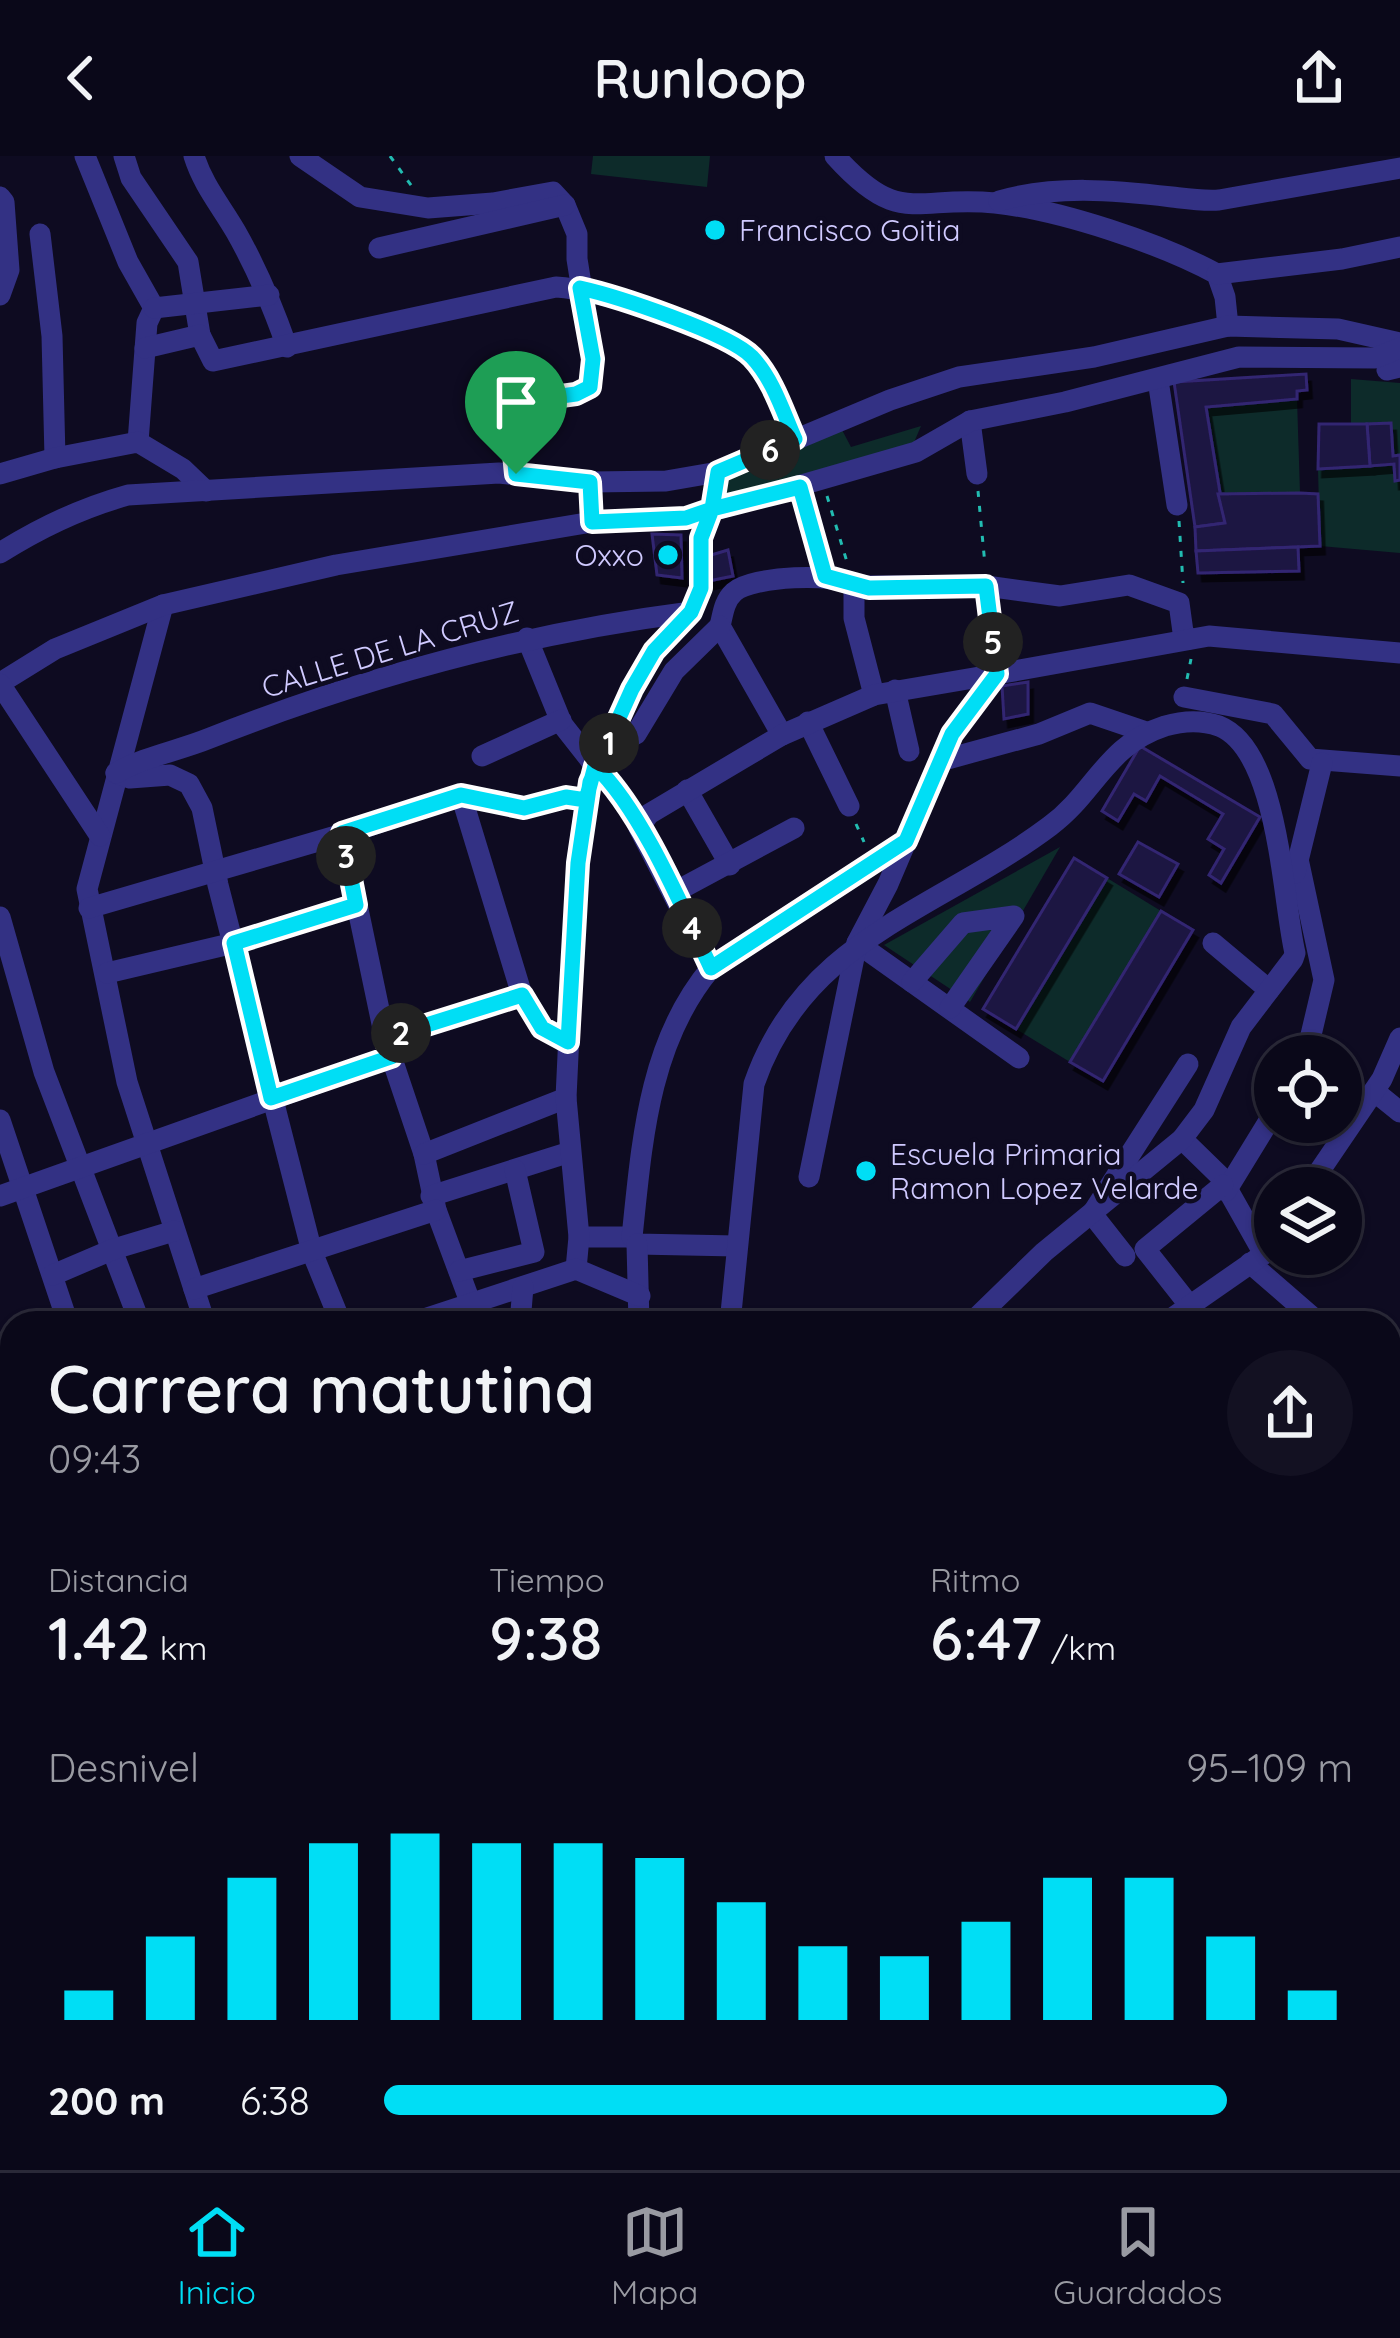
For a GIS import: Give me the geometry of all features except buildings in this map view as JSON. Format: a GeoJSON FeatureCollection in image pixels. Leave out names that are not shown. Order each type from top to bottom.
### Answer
{"type":"FeatureCollection","features":[{"type":"Feature","properties":{"kind":"street"},"geometry":{"type":"LineString","coordinates":[[85,156],[128,262],[154,308]]}},
{"type":"Feature","properties":{"kind":"street"},"geometry":{"type":"LineString","coordinates":[[124,156],[131,178],[188,262],[200,335],[213,361],[556,287],[580,288],[614,295],[750,354],[771,383],[795,439]]}},
{"type":"Feature","properties":{"kind":"street"},"geometry":{"type":"LineString","coordinates":[[194,156],[202,181],[269,295],[287,347]]}},
{"type":"Feature","properties":{"kind":"street"},"geometry":{"type":"LineString","coordinates":[[300,156],[360,197],[428,208],[559,198]]}},
{"type":"Feature","properties":{"kind":"street"},"geometry":{"type":"LineString","coordinates":[[835,156],[862,186],[908,207],[993,203],[1035,191],[1220,200],[1400,168]]}},
{"type":"Feature","properties":{"kind":"street"},"geometry":{"type":"LineString","coordinates":[[0,197],[9,270],[0,295]]}},
{"type":"Feature","properties":{"kind":"street"},"geometry":{"type":"LineString","coordinates":[[379,248],[559,198]]}},
{"type":"Feature","properties":{"kind":"street"},"geometry":{"type":"LineString","coordinates":[[516,474],[509,403],[576,394],[590,387],[593,359],[580,288],[577,234],[559,198]]}},
{"type":"Feature","properties":{"kind":"street"},"geometry":{"type":"LineString","coordinates":[[993,203],[1157,244],[1217,274],[1400,247]]}},
{"type":"Feature","properties":{"kind":"street"},"geometry":{"type":"LineString","coordinates":[[40,234],[52,336],[55,458]]}},
{"type":"Feature","properties":{"kind":"street"},"geometry":{"type":"LineString","coordinates":[[1217,274],[1228,326]]}},
{"type":"Feature","properties":{"kind":"street"},"geometry":{"type":"LineString","coordinates":[[154,308],[269,295]]}},
{"type":"Feature","properties":{"kind":"street"},"geometry":{"type":"LineString","coordinates":[[138,442],[147,323],[154,308]]}},
{"type":"Feature","properties":{"kind":"street"},"geometry":{"type":"LineString","coordinates":[[0,554],[39,529],[89,506],[128,495],[516,474],[590,482],[666,481],[718,472],[890,400],[959,377],[1094,357],[1228,326],[1338,329],[1400,345]]}},
{"type":"Feature","properties":{"kind":"street"},"geometry":{"type":"LineString","coordinates":[[145,347],[200,335]]}},
{"type":"Feature","properties":{"kind":"street"},"geometry":{"type":"LineString","coordinates":[[100,836],[0,684],[55,650],[163,605],[336,565],[592,522],[686,518],[916,452],[970,421],[1239,358],[1375,358],[1400,345]]}},
{"type":"Feature","properties":{"kind":"street"},"geometry":{"type":"LineString","coordinates":[[1158,380],[1177,505]]}},
{"type":"Feature","properties":{"kind":"street"},"geometry":{"type":"LineString","coordinates":[[970,421],[977,474]]}},
{"type":"Feature","properties":{"kind":"street"},"geometry":{"type":"LineString","coordinates":[[0,474],[138,442],[183,469],[206,490]]}},
{"type":"Feature","properties":{"kind":"street"},"geometry":{"type":"LineString","coordinates":[[576,1269],[579,1238],[566,1098],[578,863],[586,800],[632,689],[654,651],[691,612],[701,588],[701,538],[718,472]]}},
{"type":"Feature","properties":{"kind":"street"},"geometry":{"type":"LineString","coordinates":[[590,482],[592,522]]}},
{"type":"Feature","properties":{"kind":"street"},"geometry":{"type":"LineString","coordinates":[[601,758],[636,734],[674,671],[720,626],[726,602],[735,590],[825,576],[844,578],[854,586],[986,586],[1060,596],[1129,585],[1179,603],[1183,632],[1189,639]]}},
{"type":"Feature","properties":{"kind":"street"},"geometry":{"type":"LineString","coordinates":[[854,586],[854,618],[909,751]]}},
{"type":"Feature","properties":{"kind":"street"},"geometry":{"type":"LineString","coordinates":[[163,605],[87,889],[128,1082],[201,1311]]}},
{"type":"Feature","properties":{"kind":"street","name":"CALLE DE LA CRUZ"},"geometry":{"type":"LineString","coordinates":[[116,773],[139,760],[196,744],[315,697],[527,638],[691,612]]}},
{"type":"Feature","properties":{"kind":"street"},"geometry":{"type":"LineString","coordinates":[[720,626],[782,735]]}},
{"type":"Feature","properties":{"kind":"street"},"geometry":{"type":"LineString","coordinates":[[711,968],[639,828],[649,814],[687,790],[808,722],[884,693],[1209,636],[1400,653]]}},
{"type":"Feature","properties":{"kind":"street"},"geometry":{"type":"LineString","coordinates":[[527,638],[561,720],[601,758]]}},
{"type":"Feature","properties":{"kind":"street"},"geometry":{"type":"LineString","coordinates":[[809,1177],[857,944],[952,734],[997,674]]}},
{"type":"Feature","properties":{"kind":"street"},"geometry":{"type":"LineString","coordinates":[[1184,697],[1273,714],[1310,759],[1322,763],[1393,764]]}},
{"type":"Feature","properties":{"kind":"street"},"geometry":{"type":"LineString","coordinates":[[940,761],[1039,734],[1090,713],[1146,732]]}},
{"type":"Feature","properties":{"kind":"street"},"geometry":{"type":"LineString","coordinates":[[482,756],[561,720]]}},
{"type":"Feature","properties":{"kind":"street"},"geometry":{"type":"LineString","coordinates":[[808,722],[849,806]]}},
{"type":"Feature","properties":{"kind":"street"},"geometry":{"type":"LineString","coordinates":[[731,1311],[750,1111],[765,1053],[794,1005],[857,944],[1053,824],[1120,748],[1146,732],[1179,722],[1221,727],[1247,749],[1267,792],[1295,953],[1241,1027],[1204,1110],[1182,1139],[1044,1252],[986,1311]]}},
{"type":"Feature","properties":{"kind":"street"},"geometry":{"type":"LineString","coordinates":[[1286,914],[1322,763]]}},
{"type":"Feature","properties":{"kind":"street"},"geometry":{"type":"LineString","coordinates":[[116,773],[130,778],[170,776],[189,784],[202,808],[312,1252],[336,1311]]}},
{"type":"Feature","properties":{"kind":"street"},"geometry":{"type":"LineString","coordinates":[[687,790],[730,866]]}},
{"type":"Feature","properties":{"kind":"street"},"geometry":{"type":"LineString","coordinates":[[89,908],[461,795],[524,808],[566,797],[586,800]]}},
{"type":"Feature","properties":{"kind":"street"},"geometry":{"type":"LineString","coordinates":[[461,795],[522,995],[542,1028],[568,1042]]}},
{"type":"Feature","properties":{"kind":"street"},"geometry":{"type":"LineString","coordinates":[[673,893],[794,828]]}},
{"type":"Feature","properties":{"kind":"street"},"geometry":{"type":"LineString","coordinates":[[342,833],[388,1047],[424,1154],[434,1203],[473,1311]]}},
{"type":"Feature","properties":{"kind":"street"},"geometry":{"type":"LineString","coordinates":[[640,1311],[634,1240],[658,1066],[687,1000],[711,968],[906,841]]}},
{"type":"Feature","properties":{"kind":"street"},"geometry":{"type":"LineString","coordinates":[[1298,860],[1324,980],[1311,1035]]}},
{"type":"Feature","properties":{"kind":"street"},"geometry":{"type":"LineString","coordinates":[[107,974],[234,943],[356,905]]}},
{"type":"Feature","properties":{"kind":"street"},"geometry":{"type":"LineString","coordinates":[[912,982],[963,923],[1014,916],[950,1008]]}},
{"type":"Feature","properties":{"kind":"street"},"geometry":{"type":"LineString","coordinates":[[0,917],[44,1072],[136,1311]]}},
{"type":"Feature","properties":{"kind":"street"},"geometry":{"type":"LineString","coordinates":[[1213,943],[1269,990]]}},
{"type":"Feature","properties":{"kind":"street"},"geometry":{"type":"LineString","coordinates":[[857,944],[1019,1058]]}},
{"type":"Feature","properties":{"kind":"street"},"geometry":{"type":"LineString","coordinates":[[0,1196],[271,1098],[522,995]]}},
{"type":"Feature","properties":{"kind":"street"},"geometry":{"type":"LineString","coordinates":[[1322,1167],[1370,1097],[1400,1038]]}},
{"type":"Feature","properties":{"kind":"street"},"geometry":{"type":"LineString","coordinates":[[1092,1214],[1188,1064]]}},
{"type":"Feature","properties":{"kind":"street"},"geometry":{"type":"LineString","coordinates":[[1362,1096],[1400,1112]]}},
{"type":"Feature","properties":{"kind":"street"},"geometry":{"type":"LineString","coordinates":[[424,1154],[566,1098]]}},
{"type":"Feature","properties":{"kind":"street"},"geometry":{"type":"LineString","coordinates":[[0,1120],[64,1311]]}},
{"type":"Feature","properties":{"kind":"street"},"geometry":{"type":"LineString","coordinates":[[1182,1139],[1224,1188],[1254,1236]]}},
{"type":"Feature","properties":{"kind":"street"},"geometry":{"type":"LineString","coordinates":[[1135,1253],[1224,1188],[1254,1143]]}},
{"type":"Feature","properties":{"kind":"street"},"geometry":{"type":"LineString","coordinates":[[194,1289],[312,1252],[570,1152]]}},
{"type":"Feature","properties":{"kind":"street"},"geometry":{"type":"LineString","coordinates":[[459,1271],[534,1252],[515,1170]]}},
{"type":"Feature","properties":{"kind":"street"},"geometry":{"type":"LineString","coordinates":[[1092,1214],[1190,1306]]}},
{"type":"Feature","properties":{"kind":"street"},"geometry":{"type":"LineString","coordinates":[[53,1275],[175,1231]]}},
{"type":"Feature","properties":{"kind":"street"},"geometry":{"type":"LineString","coordinates":[[579,1238],[736,1246]]}},
{"type":"Feature","properties":{"kind":"street"},"geometry":{"type":"LineString","coordinates":[[1183,1311],[1254,1258]]}},
{"type":"Feature","properties":{"kind":"street"},"geometry":{"type":"LineString","coordinates":[[478,1311],[523,1287],[576,1269],[640,1296]]}},
{"type":"Feature","properties":{"kind":"street"},"geometry":{"type":"LineString","coordinates":[[1282,1275],[1310,1311]]}},
{"type":"Feature","properties":{"kind":"street"},"geometry":{"type":"LineString","coordinates":[[521,1311],[523,1287]]}},
{"type":"Feature","properties":{"kind":"path"},"geometry":{"type":"LineString","coordinates":[[390,156],[428,208]]}},
{"type":"Feature","properties":{"kind":"path"},"geometry":{"type":"LineString","coordinates":[[977,474],[997,674]]}},
{"type":"Feature","properties":{"kind":"path"},"geometry":{"type":"LineString","coordinates":[[823,480],[854,586]]}},
{"type":"Feature","properties":{"kind":"path"},"geometry":{"type":"LineString","coordinates":[[800,487],[825,576]]}},
{"type":"Feature","properties":{"kind":"path"},"geometry":{"type":"LineString","coordinates":[[1177,505],[1183,581]]}},
{"type":"Feature","properties":{"kind":"path"},"geometry":{"type":"LineString","coordinates":[[1184,697],[1192,653],[1189,639]]}},
{"type":"Feature","properties":{"kind":"path"},"geometry":{"type":"LineString","coordinates":[[601,758],[639,828]]}},
{"type":"Feature","properties":{"kind":"path"},"geometry":{"type":"LineString","coordinates":[[849,806],[872,861]]}},
{"type":"Feature","properties":{"kind":"green space"},"geometry":{"type":"Polygon","coordinates":[[[593,156],[710,156],[707,187],[591,174],[593,156]]]}},
{"type":"Feature","properties":{"kind":"green space"},"geometry":{"type":"Polygon","coordinates":[[[1351,379],[1400,383],[1400,455],[1393,456],[1390,423],[1351,424],[1351,379]]]}},
{"type":"Feature","properties":{"kind":"green space"},"geometry":{"type":"Polygon","coordinates":[[[1297,399],[1300,493],[1218,494],[1206,407],[1297,399]]]}},
{"type":"Feature","properties":{"kind":"green space"},"geometry":{"type":"Polygon","coordinates":[[[921,426],[912,447],[717,498],[720,477],[841,428],[851,447],[921,426]]]}},
{"type":"Feature","properties":{"kind":"green space"},"geometry":{"type":"Polygon","coordinates":[[[1394,464],[1395,480],[1400,480],[1400,553],[1320,546],[1318,469],[1394,464]]]}},
{"type":"Feature","properties":{"kind":"green space"},"geometry":{"type":"Polygon","coordinates":[[[1060,847],[970,1002],[884,945],[1060,847]]]}},
{"type":"Feature","properties":{"kind":"green space"},"geometry":{"type":"Polygon","coordinates":[[[1107,878],[1161,911],[1070,1062],[1016,1029],[1107,878]]]}},
{"type":"Feature","properties":{"kind":"place","name":"Francisco Goitia"},"geometry":{"type":"Point","coordinates":[715,230]}},
{"type":"Feature","properties":{"kind":"place","name":"Oxxo"},"geometry":{"type":"Point","coordinates":[668,555]}},
{"type":"Feature","properties":{"kind":"place","name":"Escuela Primaria Ramon Lopez Velarde"},"geometry":{"type":"Point","coordinates":[866,1171]}},
{"type":"Feature","properties":{"kind":"route"},"geometry":{"type":"LineString","coordinates":[[516,474],[509,403],[576,394],[590,387],[593,359],[580,288],[614,295],[696,327],[750,354],[771,383],[795,439],[718,472],[712,509],[800,487],[825,576],[869,588],[986,586],[997,674],[952,734],[906,841],[711,968],[639,828],[611,781],[595,766],[586,800],[566,797],[524,808],[461,795],[342,833],[356,905],[234,943],[271,1098],[391,1057],[385,1038],[522,995],[542,1028],[568,1042],[578,863],[586,800],[590,782],[595,766],[632,689],[654,651],[691,612],[701,588],[703,528],[712,509],[686,518],[592,522],[590,482],[516,474]]}}]}
